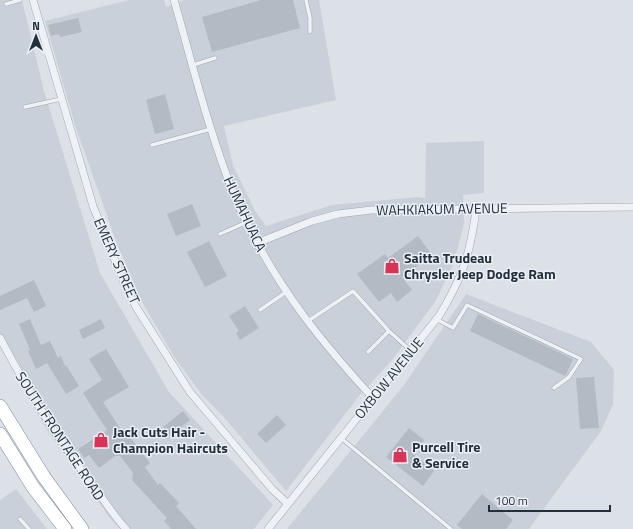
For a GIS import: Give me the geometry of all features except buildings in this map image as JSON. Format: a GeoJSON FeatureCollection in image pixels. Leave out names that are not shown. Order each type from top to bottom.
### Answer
{"type":"FeatureCollection","features":[{"type":"Feature","properties":{"kind":"highway"},"geometry":{"type":"LineString","coordinates":[[0,406],[44,477],[82,529]]}},
{"type":"Feature","properties":{"kind":"highway"},"geometry":{"type":"LineString","coordinates":[[0,434],[34,486],[65,529]]}},
{"type":"Feature","properties":{"kind":"street","name":"EMERY STREET"},"geometry":{"type":"LineString","coordinates":[[33,0],[93,206],[124,283],[136,307],[190,392],[272,488],[288,504]]}},
{"type":"Feature","properties":{"kind":"street","name":"HUMAHUACA"},"geometry":{"type":"LineString","coordinates":[[174,0],[211,129],[235,198],[257,242],[286,292],[307,321],[348,371],[373,398]]}},
{"type":"Feature","properties":{"kind":"street","name":"WAHKIAKUM AVENUE"},"geometry":{"type":"LineString","coordinates":[[257,242],[312,221],[338,214],[371,210],[476,210],[633,207]]}},
{"type":"Feature","properties":{"kind":"street","name":"OXBOW AVENUE"},"geometry":{"type":"LineString","coordinates":[[268,529],[411,351],[451,297],[463,272],[472,239],[476,210]]}},
{"type":"Feature","properties":{"kind":"street","name":"SOUTH FRONTAGE ROAD"},"geometry":{"type":"LineString","coordinates":[[0,338],[29,391],[78,468],[94,487],[107,507],[126,529]]}},
{"type":"Feature","properties":{"kind":"lane"},"geometry":{"type":"LineString","coordinates":[[6,4],[20,0]]}},
{"type":"Feature","properties":{"kind":"lane"},"geometry":{"type":"LineString","coordinates":[[306,0],[310,18],[310,32]]}},
{"type":"Feature","properties":{"kind":"lane"},"geometry":{"type":"LineString","coordinates":[[193,65],[215,58]]}},
{"type":"Feature","properties":{"kind":"lane"},"geometry":{"type":"LineString","coordinates":[[25,107],[61,99]]}},
{"type":"Feature","properties":{"kind":"lane"},"geometry":{"type":"LineString","coordinates":[[152,145],[211,129]]}},
{"type":"Feature","properties":{"kind":"lane"},"geometry":{"type":"LineString","coordinates":[[220,234],[247,222]]}},
{"type":"Feature","properties":{"kind":"lane"},"geometry":{"type":"LineString","coordinates":[[260,310],[286,292]]}},
{"type":"Feature","properties":{"kind":"lane"},"geometry":{"type":"LineString","coordinates":[[307,321],[353,292],[389,331],[411,351]]}},
{"type":"Feature","properties":{"kind":"lane"},"geometry":{"type":"LineString","coordinates":[[436,319],[453,328],[467,305],[581,359],[569,377],[554,388]]}},
{"type":"Feature","properties":{"kind":"lane"},"geometry":{"type":"LineString","coordinates":[[368,352],[389,331]]}},
{"type":"Feature","properties":{"kind":"lane"},"geometry":{"type":"LineString","coordinates":[[341,438],[451,529]]}},
{"type":"Feature","properties":{"kind":"lane"},"geometry":{"type":"LineString","coordinates":[[20,519],[29,529]]}},
{"type":"Feature","properties":{"kind":"shaded area"},"geometry":{"type":"Polygon","coordinates":[[[0,0],[22,0],[44,91],[100,273],[169,392],[273,505],[254,529],[120,529],[110,518],[47,430],[0,346],[0,0]]]}},
{"type":"Feature","properties":{"kind":"shaded area"},"geometry":{"type":"Polygon","coordinates":[[[129,0],[164,0],[166,7],[184,0],[319,0],[336,100],[224,126],[233,165],[255,211],[266,226],[332,205],[418,197],[425,198],[426,143],[484,141],[484,193],[463,195],[464,224],[453,265],[435,302],[392,360],[359,396],[286,491],[223,416],[202,395],[175,358],[142,302],[117,244],[76,128],[45,21],[129,0]]]}},
{"type":"Feature","properties":{"kind":"shaded area"},"geometry":{"type":"Polygon","coordinates":[[[466,294],[591,342],[614,370],[613,404],[601,431],[529,529],[287,529],[404,385],[466,294]]]}},
{"type":"Feature","properties":{"kind":"shaded area"},"geometry":{"type":"Polygon","coordinates":[[[16,489],[47,529],[0,529],[0,500],[16,489]]]}},
{"type":"Feature","properties":{"kind":"place","name":"Saitta Trudeau Chrysler Jeep Dodge Ram"},"geometry":{"type":"Point","coordinates":[392,266]}},
{"type":"Feature","properties":{"kind":"place","name":"Jack Cuts Hair - Champion Haircuts"},"geometry":{"type":"Point","coordinates":[101,440]}},
{"type":"Feature","properties":{"kind":"place","name":"Purcell Tire & Service"},"geometry":{"type":"Point","coordinates":[400,455]}}]}
